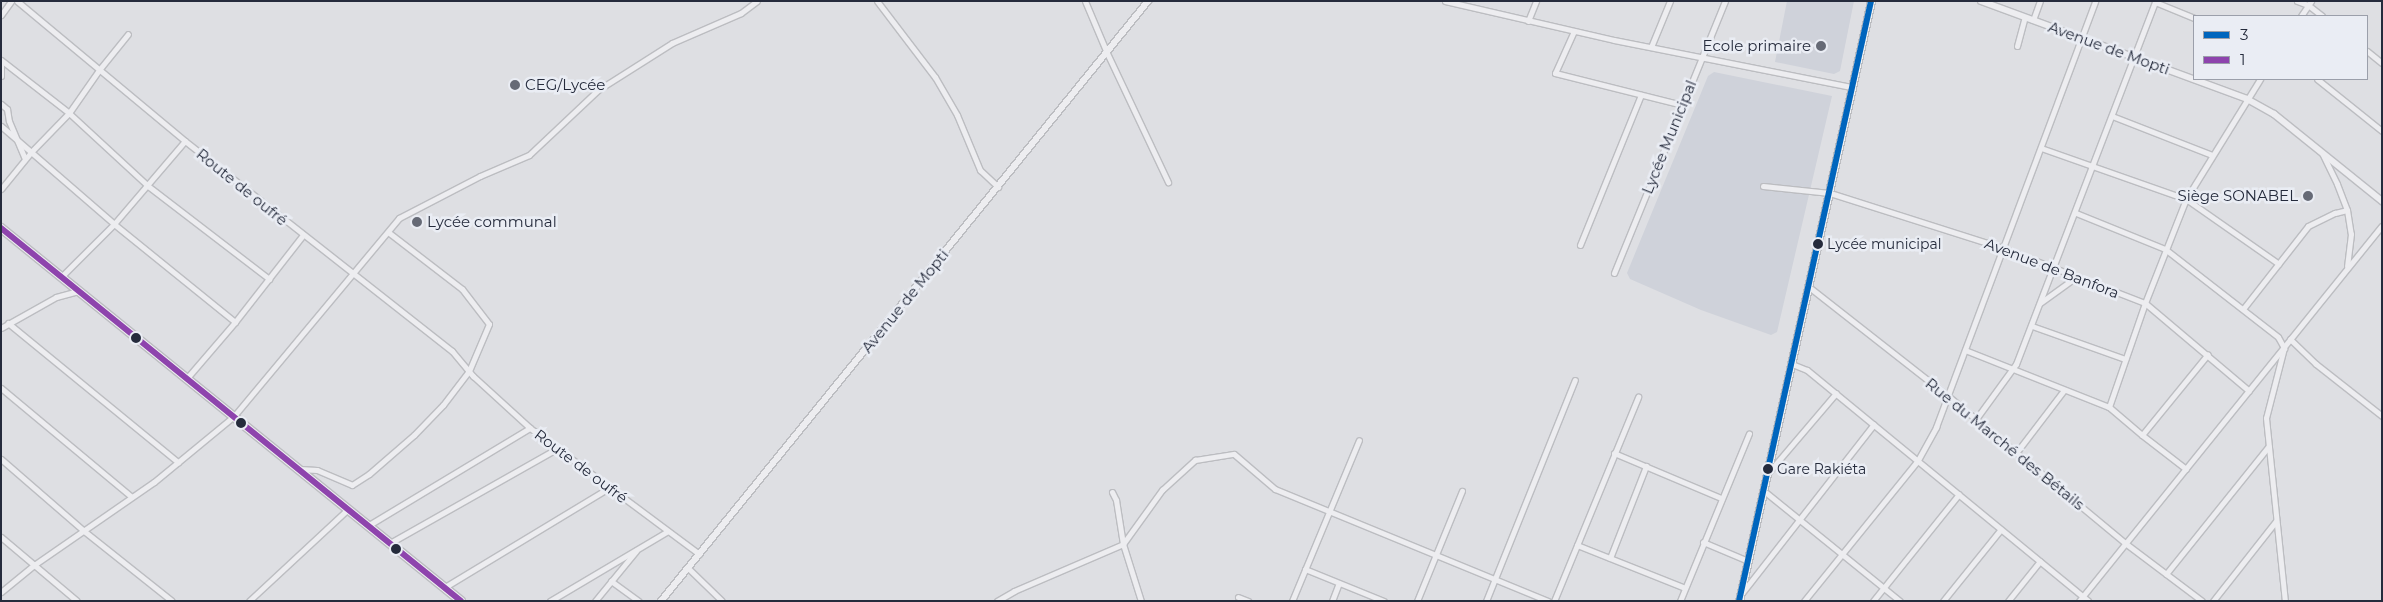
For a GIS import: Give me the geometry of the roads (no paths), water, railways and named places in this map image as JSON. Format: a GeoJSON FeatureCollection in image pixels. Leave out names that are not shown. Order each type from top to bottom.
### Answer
{"type":"FeatureCollection","features":[{"type":"Feature","properties":{"kind":"main road"},"geometry":{"type":"LineString","coordinates":[[1740,598],[1871,1]]}},
{"type":"Feature","properties":{"kind":"main road"},"geometry":{"type":"LineString","coordinates":[[1,228],[462,601]]}},
{"type":"Feature","properties":{"kind":"street"},"geometry":{"type":"LineString","coordinates":[[1,15],[11,1]]}},
{"type":"Feature","properties":{"kind":"street","name":"Route de oufré"},"geometry":{"type":"LineString","coordinates":[[17,1],[185,141],[452,351],[469,371],[530,428],[699,554]]}},
{"type":"Feature","properties":{"kind":"street"},"geometry":{"type":"LineString","coordinates":[[1,592],[34,565],[132,497],[234,416],[399,218],[480,176],[529,155],[598,90],[672,43],[740,13],[757,1]]}},
{"type":"Feature","properties":{"kind":"street"},"geometry":{"type":"LineString","coordinates":[[877,1],[935,77],[957,115],[980,170],[998,187]]}},
{"type":"Feature","properties":{"kind":"street"},"geometry":{"type":"LineString","coordinates":[[1085,1],[1107,53],[1168,182]]}},
{"type":"Feature","properties":{"kind":"street","name":"Avenue de Mopti"},"geometry":{"type":"LineString","coordinates":[[661,601],[1148,1]]}},
{"type":"Feature","properties":{"kind":"street"},"geometry":{"type":"LineString","coordinates":[[1445,1],[1651,48],[1852,88]]}},
{"type":"Feature","properties":{"kind":"street"},"geometry":{"type":"LineString","coordinates":[[1477,9],[1480,1]]}},
{"type":"Feature","properties":{"kind":"street"},"geometry":{"type":"LineString","coordinates":[[1528,21],[1536,1]]}},
{"type":"Feature","properties":{"kind":"street"},"geometry":{"type":"LineString","coordinates":[[1651,48],[1670,1]]}},
{"type":"Feature","properties":{"kind":"street","name":"Lycée Municipal"},"geometry":{"type":"LineString","coordinates":[[1614,272],[1725,1]]}},
{"type":"Feature","properties":{"kind":"street","name":"Avenue de Mopti"},"geometry":{"type":"LineString","coordinates":[[1981,1],[2193,79]]}},
{"type":"Feature","properties":{"kind":"street"},"geometry":{"type":"LineString","coordinates":[[2033,20],[2040,1]]}},
{"type":"Feature","properties":{"kind":"street"},"geometry":{"type":"LineString","coordinates":[[1804,601],[1918,460],[1936,427],[2095,1]]}},
{"type":"Feature","properties":{"kind":"street"},"geometry":{"type":"LineString","coordinates":[[2297,1],[2309,3],[2321,15]]}},
{"type":"Feature","properties":{"kind":"street"},"geometry":{"type":"LineString","coordinates":[[1976,419],[2013,369],[2032,326],[2052,267],[2076,213],[2155,2],[2193,18]]}},
{"type":"Feature","properties":{"kind":"street"},"geometry":{"type":"LineString","coordinates":[[2302,15],[2309,3]]}},
{"type":"Feature","properties":{"kind":"street"},"geometry":{"type":"LineString","coordinates":[[2017,46],[2025,17]]}},
{"type":"Feature","properties":{"kind":"street"},"geometry":{"type":"LineString","coordinates":[[1574,31],[1555,73],[1682,105]]}},
{"type":"Feature","properties":{"kind":"street"},"geometry":{"type":"LineString","coordinates":[[1,189],[32,151],[68,113],[128,34]]}},
{"type":"Feature","properties":{"kind":"street"},"geometry":{"type":"LineString","coordinates":[[2368,52],[2382,63]]}},
{"type":"Feature","properties":{"kind":"street"},"geometry":{"type":"LineString","coordinates":[[1,60],[68,113],[148,186],[269,278]]}},
{"type":"Feature","properties":{"kind":"street"},"geometry":{"type":"LineString","coordinates":[[1,65],[1,76]]}},
{"type":"Feature","properties":{"kind":"street","name":"Avenue de Mopti"},"geometry":{"type":"LineString","coordinates":[[2195,80],[2247,99],[2274,114],[2382,201]]}},
{"type":"Feature","properties":{"kind":"street"},"geometry":{"type":"LineString","coordinates":[[2109,407],[2145,303],[2186,199],[2259,80]]}},
{"type":"Feature","properties":{"kind":"street"},"geometry":{"type":"LineString","coordinates":[[2318,80],[2382,131]]}},
{"type":"Feature","properties":{"kind":"street"},"geometry":{"type":"LineString","coordinates":[[1580,245],[1641,95]]}},
{"type":"Feature","properties":{"kind":"street"},"geometry":{"type":"LineString","coordinates":[[1,104],[7,109],[9,122],[19,140],[25,159]]}},
{"type":"Feature","properties":{"kind":"street"},"geometry":{"type":"LineString","coordinates":[[2112,116],[2212,155]]}},
{"type":"Feature","properties":{"kind":"street"},"geometry":{"type":"LineString","coordinates":[[1,126],[114,224],[235,322]]}},
{"type":"Feature","properties":{"kind":"street"},"geometry":{"type":"LineString","coordinates":[[62,276],[114,224],[185,141]]}},
{"type":"Feature","properties":{"kind":"street"},"geometry":{"type":"LineString","coordinates":[[2040,148],[2094,165],[2186,199],[2279,264]]}},
{"type":"Feature","properties":{"kind":"street"},"geometry":{"type":"LineString","coordinates":[[2321,152],[2338,184],[2347,210],[2351,234],[2349,259],[2345,272]]}},
{"type":"Feature","properties":{"kind":"street","name":"Avenue de Banfora"},"geometry":{"type":"LineString","coordinates":[[1763,186],[1830,193],[2003,248],[2145,303],[2208,354],[2249,391]]}},
{"type":"Feature","properties":{"kind":"street"},"geometry":{"type":"LineString","coordinates":[[2243,309],[2308,226],[2335,213],[2347,210]]}},
{"type":"Feature","properties":{"kind":"street"},"geometry":{"type":"LineString","coordinates":[[2076,213],[2165,249],[2278,337],[2284,348],[2266,418],[2285,601]]}},
{"type":"Feature","properties":{"kind":"street"},"geometry":{"type":"LineString","coordinates":[[2081,598],[2382,226]]}},
{"type":"Feature","properties":{"kind":"street"},"geometry":{"type":"LineString","coordinates":[[299,469],[317,470],[352,486],[384,462],[443,405],[469,371],[489,324],[462,289],[388,232]]}},
{"type":"Feature","properties":{"kind":"street"},"geometry":{"type":"LineString","coordinates":[[187,378],[235,322],[303,235]]}},
{"type":"Feature","properties":{"kind":"street"},"geometry":{"type":"LineString","coordinates":[[2040,303],[2076,277]]}},
{"type":"Feature","properties":{"kind":"street","name":"Rue du Marché des Bétails"},"geometry":{"type":"LineString","coordinates":[[1809,287],[1948,396],[2125,543],[2202,601]]}},
{"type":"Feature","properties":{"kind":"street"},"geometry":{"type":"LineString","coordinates":[[1,328],[56,297],[79,291]]}},
{"type":"Feature","properties":{"kind":"street"},"geometry":{"type":"LineString","coordinates":[[8,323],[178,462]]}},
{"type":"Feature","properties":{"kind":"street"},"geometry":{"type":"LineString","coordinates":[[2032,326],[2125,359]]}},
{"type":"Feature","properties":{"kind":"street"},"geometry":{"type":"LineString","coordinates":[[2290,340],[2316,364],[2382,416]]}},
{"type":"Feature","properties":{"kind":"street"},"geometry":{"type":"LineString","coordinates":[[1965,350],[2109,407],[2186,469]]}},
{"type":"Feature","properties":{"kind":"street"},"geometry":{"type":"LineString","coordinates":[[2142,435],[2208,354]]}},
{"type":"Feature","properties":{"kind":"street"},"geometry":{"type":"LineString","coordinates":[[1792,364],[1807,370],[1836,393],[2040,561],[2081,598],[2088,601]]}},
{"type":"Feature","properties":{"kind":"street"},"geometry":{"type":"LineString","coordinates":[[1486,601],[1576,380]]}},
{"type":"Feature","properties":{"kind":"street"},"geometry":{"type":"LineString","coordinates":[[1,388],[132,497]]}},
{"type":"Feature","properties":{"kind":"street"},"geometry":{"type":"LineString","coordinates":[[2016,453],[2064,390]]}},
{"type":"Feature","properties":{"kind":"street"},"geometry":{"type":"LineString","coordinates":[[1768,473],[1836,393]]}},
{"type":"Feature","properties":{"kind":"street"},"geometry":{"type":"LineString","coordinates":[[1554,601],[1638,397]]}},
{"type":"Feature","properties":{"kind":"street"},"geometry":{"type":"LineString","coordinates":[[1740,598],[1874,424]]}},
{"type":"Feature","properties":{"kind":"street"},"geometry":{"type":"LineString","coordinates":[[369,525],[530,428]]}},
{"type":"Feature","properties":{"kind":"street"},"geometry":{"type":"LineString","coordinates":[[1680,601],[1749,434]]}},
{"type":"Feature","properties":{"kind":"street"},"geometry":{"type":"LineString","coordinates":[[1292,601],[1359,440]]}},
{"type":"Feature","properties":{"kind":"street"},"geometry":{"type":"LineString","coordinates":[[2166,574],[2269,446]]}},
{"type":"Feature","properties":{"kind":"street"},"geometry":{"type":"LineString","coordinates":[[390,543],[558,448]]}},
{"type":"Feature","properties":{"kind":"street"},"geometry":{"type":"LineString","coordinates":[[1614,453],[1721,498]]}},
{"type":"Feature","properties":{"kind":"street"},"geometry":{"type":"LineString","coordinates":[[997,601],[1014,591],[1123,544],[1162,490],[1195,460],[1234,454],[1275,489],[1548,601]]}},
{"type":"Feature","properties":{"kind":"street"},"geometry":{"type":"LineString","coordinates":[[1,459],[84,531],[172,601]]}},
{"type":"Feature","properties":{"kind":"street"},"geometry":{"type":"LineString","coordinates":[[1610,558],[1646,466]]}},
{"type":"Feature","properties":{"kind":"street"},"geometry":{"type":"LineString","coordinates":[[445,587],[610,487]]}},
{"type":"Feature","properties":{"kind":"street"},"geometry":{"type":"LineString","coordinates":[[1418,601],[1462,491]]}},
{"type":"Feature","properties":{"kind":"street"},"geometry":{"type":"LineString","coordinates":[[1764,491],[1900,601]]}},
{"type":"Feature","properties":{"kind":"street"},"geometry":{"type":"LineString","coordinates":[[1112,492],[1116,500],[1123,544],[1141,601]]}},
{"type":"Feature","properties":{"kind":"street"},"geometry":{"type":"LineString","coordinates":[[1873,601],[1959,494]]}},
{"type":"Feature","properties":{"kind":"street"},"geometry":{"type":"LineString","coordinates":[[249,601],[348,509]]}},
{"type":"Feature","properties":{"kind":"street"},"geometry":{"type":"LineString","coordinates":[[2213,601],[2276,522]]}},
{"type":"Feature","properties":{"kind":"street"},"geometry":{"type":"LineString","coordinates":[[1943,601],[2001,529]]}},
{"type":"Feature","properties":{"kind":"street"},"geometry":{"type":"LineString","coordinates":[[550,601],[668,531]]}},
{"type":"Feature","properties":{"kind":"street"},"geometry":{"type":"LineString","coordinates":[[1,537],[77,601]]}},
{"type":"Feature","properties":{"kind":"street"},"geometry":{"type":"LineString","coordinates":[[1704,542],[1748,561]]}},
{"type":"Feature","properties":{"kind":"street"},"geometry":{"type":"LineString","coordinates":[[1576,545],[1685,588]]}},
{"type":"Feature","properties":{"kind":"street"},"geometry":{"type":"LineString","coordinates":[[595,601],[640,547]]}},
{"type":"Feature","properties":{"kind":"street"},"geometry":{"type":"LineString","coordinates":[[2008,601],[2040,561]]}},
{"type":"Feature","properties":{"kind":"street"},"geometry":{"type":"LineString","coordinates":[[688,568],[722,601]]}},
{"type":"Feature","properties":{"kind":"street"},"geometry":{"type":"LineString","coordinates":[[1305,569],[1377,600],[1384,601]]}},
{"type":"Feature","properties":{"kind":"street"},"geometry":{"type":"LineString","coordinates":[[611,581],[639,601]]}},
{"type":"Feature","properties":{"kind":"street"},"geometry":{"type":"LineString","coordinates":[[1332,601],[1339,583]]}},
{"type":"Feature","properties":{"kind":"street"},"geometry":{"type":"LineString","coordinates":[[1238,597],[1248,601]]}},
{"type":"Feature","properties":{"kind":"place","name":"Ecole primaire"},"geometry":{"type":"Point","coordinates":[1821,46]}},
{"type":"Feature","properties":{"kind":"place","name":"CEG/Lycée"},"geometry":{"type":"Point","coordinates":[515,85]}},
{"type":"Feature","properties":{"kind":"place","name":"Siège SONABEL"},"geometry":{"type":"Point","coordinates":[2308,196]}},
{"type":"Feature","properties":{"kind":"place","name":"Lycée communal"},"geometry":{"type":"Point","coordinates":[417,222]}},
{"type":"Feature","properties":{"kind":"place","name":"Lycée municipal"},"geometry":{"type":"Point","coordinates":[1818,244]}},
{"type":"Feature","properties":{"kind":"place","name":"Gare Rakiéta"},"geometry":{"type":"Point","coordinates":[1768,469]}}]}
